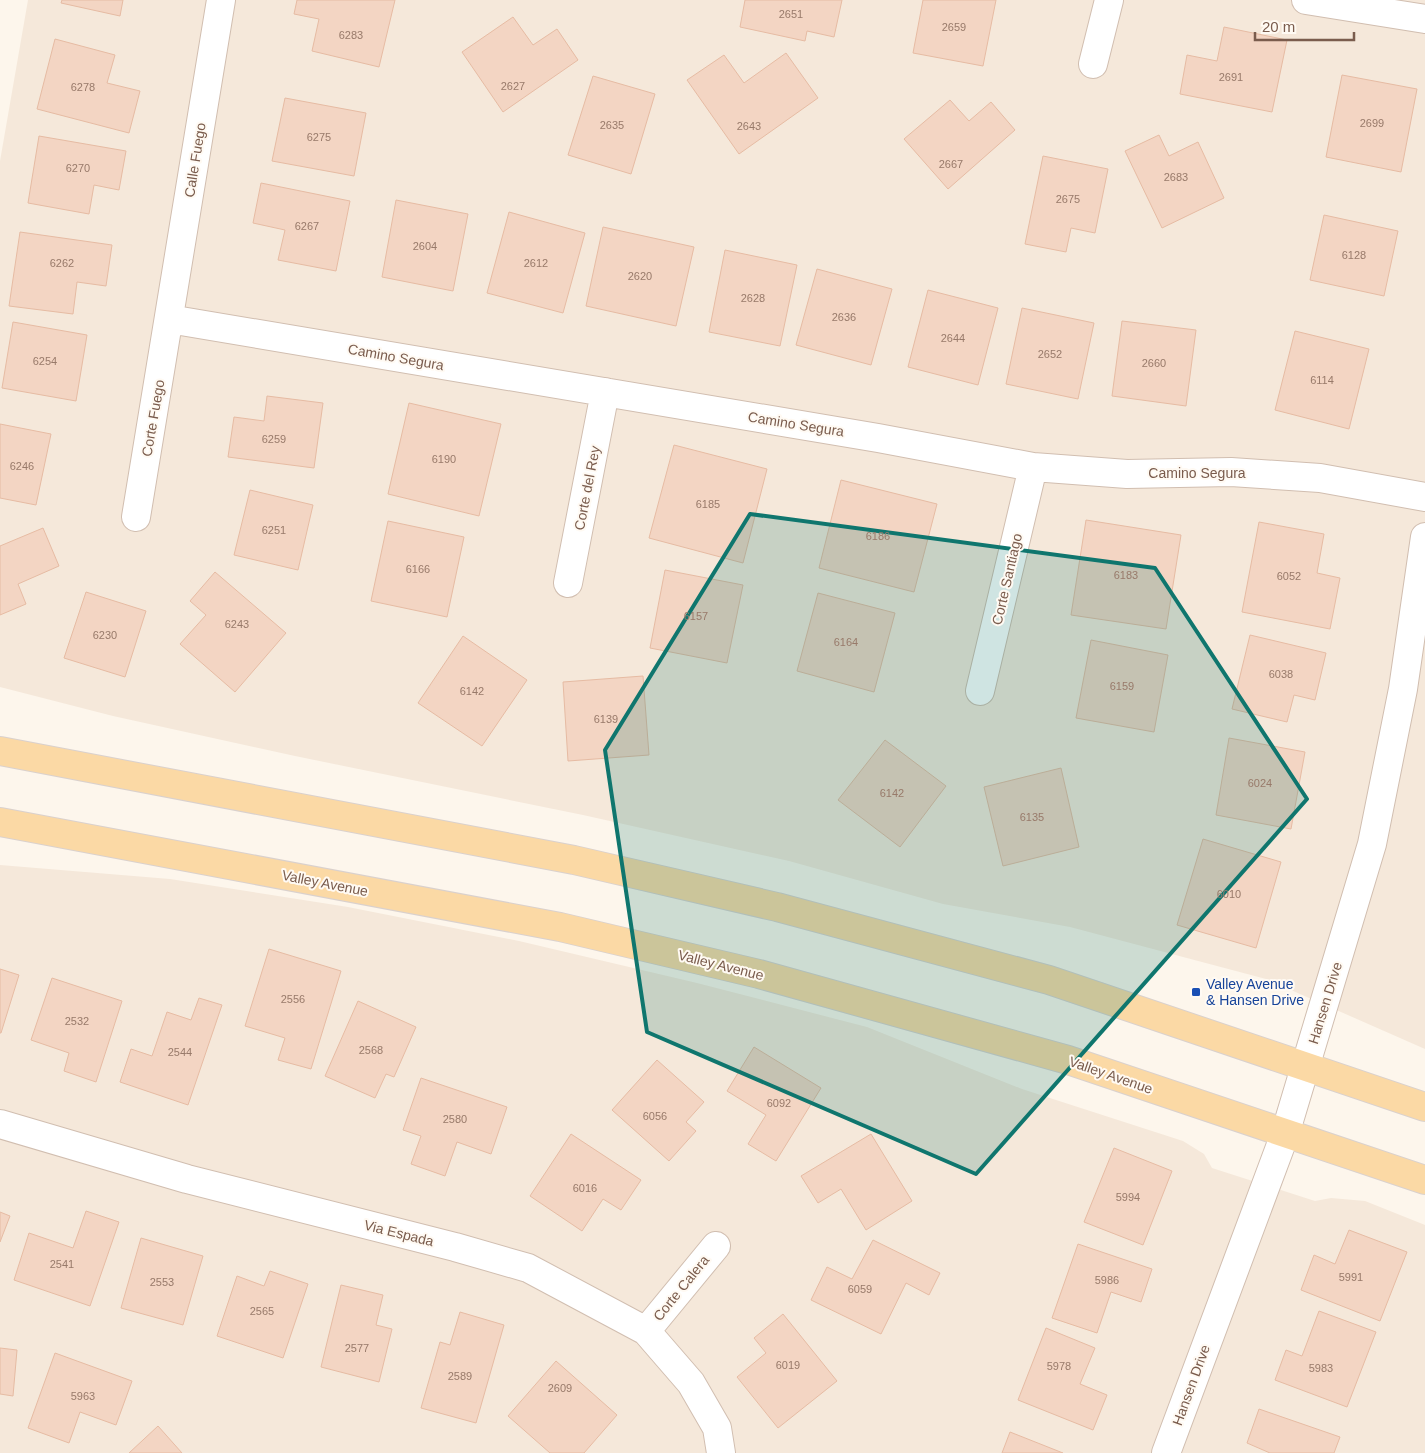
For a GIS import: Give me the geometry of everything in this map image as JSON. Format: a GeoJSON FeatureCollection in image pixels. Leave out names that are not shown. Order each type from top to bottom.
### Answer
{"type":"FeatureCollection","features":[{"type":"Feature","properties":{"kind":"main road"},"geometry":{"type":"LineString","coordinates":[[0,751],[574,860],[767,905],[1049,980],[1425,1107]]}},
{"type":"Feature","properties":{"kind":"main road","name":"Valley Avenue"},"geometry":{"type":"LineString","coordinates":[[0,822],[560,927],[759,974],[1068,1060],[1425,1180]]}},
{"type":"Feature","properties":{"kind":"street","name":"Calle Fuego"},"geometry":{"type":"LineString","coordinates":[[169,319],[221,0]]}},
{"type":"Feature","properties":{"kind":"street"},"geometry":{"type":"LineString","coordinates":[[1093,64],[1108,0]]}},
{"type":"Feature","properties":{"kind":"street"},"geometry":{"type":"LineString","coordinates":[[1306,0],[1425,19]]}},
{"type":"Feature","properties":{"kind":"street","name":"Camino Segura"},"geometry":{"type":"LineString","coordinates":[[169,319],[878,438],[1033,467],[1127,474],[1231,472],[1320,478],[1425,497]]}},
{"type":"Feature","properties":{"kind":"street","name":"Corte Fuego"},"geometry":{"type":"LineString","coordinates":[[136,517],[169,319]]}},
{"type":"Feature","properties":{"kind":"street","name":"Corte del Rey"},"geometry":{"type":"LineString","coordinates":[[568,583],[605,392]]}},
{"type":"Feature","properties":{"kind":"street","name":"Corte Santiago"},"geometry":{"type":"LineString","coordinates":[[980,692],[1033,467]]}},
{"type":"Feature","properties":{"kind":"street","name":"Hansen Drive"},"geometry":{"type":"LineString","coordinates":[[1166,1453],[1285,1134],[1372,844],[1403,689],[1425,538]]}},
{"type":"Feature","properties":{"kind":"street","name":"Via Espada"},"geometry":{"type":"LineString","coordinates":[[0,1124],[187,1179],[455,1247],[528,1268],[646,1331],[691,1383],[717,1428],[721,1453]]}},
{"type":"Feature","properties":{"kind":"street","name":"Corte Calera"},"geometry":{"type":"LineString","coordinates":[[646,1331],[716,1246]]}},
{"type":"Feature","properties":{"kind":"highlighted area"},"geometry":{"type":"Polygon","coordinates":[[[750,514],[1155,568],[1307,799],[976,1174],[647,1032],[605,750],[750,514]]]}},
{"type":"Feature","properties":{"kind":"shaded area"},"geometry":{"type":"Polygon","coordinates":[[[28,0],[1425,0],[1425,1049],[1266,979],[1070,927],[943,904],[789,861],[583,815],[295,756],[113,716],[0,687],[0,161],[28,0]]]}},
{"type":"Feature","properties":{"kind":"shaded area"},"geometry":{"type":"Polygon","coordinates":[[[0,865],[170,879],[348,907],[519,941],[697,983],[867,1027],[1022,1089],[1183,1141],[1204,1154],[1212,1168],[1315,1201],[1331,1198],[1365,1201],[1425,1225],[1425,1453],[0,1453],[0,865]]]}},
{"type":"Feature","properties":{"kind":"building"},"geometry":{"type":"Polygon","coordinates":[[[62,0],[123,0],[120,16],[61,3],[62,0]]]}},
{"type":"Feature","properties":{"kind":"building"},"geometry":{"type":"Polygon","coordinates":[[[297,0],[395,0],[379,67],[312,51],[319,19],[294,14],[297,0]]]}},
{"type":"Feature","properties":{"kind":"building"},"geometry":{"type":"Polygon","coordinates":[[[745,0],[842,0],[834,37],[807,31],[805,41],[740,27],[745,0]]]}},
{"type":"Feature","properties":{"kind":"building"},"geometry":{"type":"Polygon","coordinates":[[[923,0],[996,0],[983,66],[913,53],[923,0]]]}},
{"type":"Feature","properties":{"kind":"building"},"geometry":{"type":"Polygon","coordinates":[[[513,17],[533,45],[557,29],[578,60],[503,112],[462,52],[513,17]]]}},
{"type":"Feature","properties":{"kind":"building"},"geometry":{"type":"Polygon","coordinates":[[[1224,27],[1287,40],[1272,112],[1180,94],[1187,55],[1217,61],[1224,27]]]}},
{"type":"Feature","properties":{"kind":"building"},"geometry":{"type":"Polygon","coordinates":[[[55,39],[115,55],[107,83],[140,91],[129,133],[37,109],[55,39]]]}},
{"type":"Feature","properties":{"kind":"building"},"geometry":{"type":"Polygon","coordinates":[[[786,53],[818,98],[739,154],[687,80],[724,55],[744,83],[786,53]]]}},
{"type":"Feature","properties":{"kind":"building"},"geometry":{"type":"Polygon","coordinates":[[[1342,75],[1417,89],[1401,172],[1326,157],[1342,75]]]}},
{"type":"Feature","properties":{"kind":"building"},"geometry":{"type":"Polygon","coordinates":[[[593,76],[655,94],[631,174],[568,155],[593,76]]]}},
{"type":"Feature","properties":{"kind":"building"},"geometry":{"type":"Polygon","coordinates":[[[285,98],[366,113],[354,176],[272,161],[285,98]]]}},
{"type":"Feature","properties":{"kind":"building"},"geometry":{"type":"Polygon","coordinates":[[[950,100],[969,121],[991,102],[1015,130],[948,189],[904,139],[950,100]]]}},
{"type":"Feature","properties":{"kind":"building"},"geometry":{"type":"Polygon","coordinates":[[[1159,135],[1169,156],[1198,142],[1224,198],[1162,228],[1125,151],[1159,135]]]}},
{"type":"Feature","properties":{"kind":"building"},"geometry":{"type":"Polygon","coordinates":[[[39,136],[126,151],[119,190],[94,185],[89,214],[28,203],[39,136]]]}},
{"type":"Feature","properties":{"kind":"building"},"geometry":{"type":"Polygon","coordinates":[[[1043,156],[1108,169],[1095,233],[1071,228],[1066,252],[1025,244],[1043,156]]]}},
{"type":"Feature","properties":{"kind":"building"},"geometry":{"type":"Polygon","coordinates":[[[261,183],[350,201],[336,271],[278,260],[285,230],[253,223],[261,183]]]}},
{"type":"Feature","properties":{"kind":"building"},"geometry":{"type":"Polygon","coordinates":[[[396,200],[468,214],[453,291],[382,277],[396,200]]]}},
{"type":"Feature","properties":{"kind":"building"},"geometry":{"type":"Polygon","coordinates":[[[509,212],[585,233],[563,313],[487,293],[509,212]]]}},
{"type":"Feature","properties":{"kind":"building"},"geometry":{"type":"Polygon","coordinates":[[[1324,215],[1398,231],[1384,296],[1310,280],[1324,215]]]}},
{"type":"Feature","properties":{"kind":"building"},"geometry":{"type":"Polygon","coordinates":[[[603,227],[694,247],[676,326],[586,306],[603,227]]]}},
{"type":"Feature","properties":{"kind":"building"},"geometry":{"type":"Polygon","coordinates":[[[20,232],[112,245],[106,286],[77,282],[73,314],[9,306],[20,232]]]}},
{"type":"Feature","properties":{"kind":"building"},"geometry":{"type":"Polygon","coordinates":[[[725,250],[797,265],[780,346],[709,332],[725,250]]]}},
{"type":"Feature","properties":{"kind":"building"},"geometry":{"type":"Polygon","coordinates":[[[817,269],[892,289],[871,365],[796,345],[817,269]]]}},
{"type":"Feature","properties":{"kind":"building"},"geometry":{"type":"Polygon","coordinates":[[[928,290],[998,308],[978,385],[908,367],[928,290]]]}},
{"type":"Feature","properties":{"kind":"building"},"geometry":{"type":"Polygon","coordinates":[[[1022,308],[1094,323],[1078,399],[1006,384],[1022,308]]]}},
{"type":"Feature","properties":{"kind":"building"},"geometry":{"type":"Polygon","coordinates":[[[1122,321],[1196,330],[1186,406],[1112,396],[1122,321]]]}},
{"type":"Feature","properties":{"kind":"building"},"geometry":{"type":"Polygon","coordinates":[[[13,322],[87,335],[76,401],[2,388],[13,322]]]}},
{"type":"Feature","properties":{"kind":"building"},"geometry":{"type":"Polygon","coordinates":[[[1295,331],[1369,349],[1349,429],[1275,410],[1295,331]]]}},
{"type":"Feature","properties":{"kind":"building"},"geometry":{"type":"Polygon","coordinates":[[[267,396],[323,403],[314,468],[228,457],[234,417],[264,421],[267,396]]]}},
{"type":"Feature","properties":{"kind":"building"},"geometry":{"type":"Polygon","coordinates":[[[409,403],[501,424],[479,516],[388,494],[409,403]]]}},
{"type":"Feature","properties":{"kind":"building"},"geometry":{"type":"Polygon","coordinates":[[[0,424],[51,434],[36,505],[0,498],[0,424]]]}},
{"type":"Feature","properties":{"kind":"building"},"geometry":{"type":"Polygon","coordinates":[[[674,445],[767,469],[743,563],[649,538],[674,445]]]}},
{"type":"Feature","properties":{"kind":"building"},"geometry":{"type":"Polygon","coordinates":[[[841,480],[937,504],[914,592],[819,568],[841,480]]]}},
{"type":"Feature","properties":{"kind":"building"},"geometry":{"type":"Polygon","coordinates":[[[250,490],[313,505],[298,570],[234,555],[250,490]]]}},
{"type":"Feature","properties":{"kind":"building"},"geometry":{"type":"Polygon","coordinates":[[[1086,520],[1181,535],[1166,629],[1071,615],[1086,520]]]}},
{"type":"Feature","properties":{"kind":"building"},"geometry":{"type":"Polygon","coordinates":[[[388,521],[464,537],[447,617],[371,601],[388,521]]]}},
{"type":"Feature","properties":{"kind":"building"},"geometry":{"type":"Polygon","coordinates":[[[1259,522],[1324,534],[1317,573],[1340,578],[1330,629],[1242,612],[1259,522]]]}},
{"type":"Feature","properties":{"kind":"building"},"geometry":{"type":"Polygon","coordinates":[[[43,528],[59,566],[18,584],[26,604],[0,615],[0,546],[43,528]]]}},
{"type":"Feature","properties":{"kind":"building"},"geometry":{"type":"Polygon","coordinates":[[[665,570],[743,585],[727,663],[650,648],[665,570]]]}},
{"type":"Feature","properties":{"kind":"building"},"geometry":{"type":"Polygon","coordinates":[[[215,572],[286,633],[235,692],[180,644],[206,615],[190,601],[215,572]]]}},
{"type":"Feature","properties":{"kind":"building"},"geometry":{"type":"Polygon","coordinates":[[[86,592],[146,611],[125,677],[64,658],[86,592]]]}},
{"type":"Feature","properties":{"kind":"building"},"geometry":{"type":"Polygon","coordinates":[[[818,593],[895,613],[874,692],[797,671],[818,593]]]}},
{"type":"Feature","properties":{"kind":"building"},"geometry":{"type":"Polygon","coordinates":[[[1250,635],[1326,653],[1315,700],[1294,695],[1287,722],[1232,709],[1250,635]]]}},
{"type":"Feature","properties":{"kind":"building"},"geometry":{"type":"Polygon","coordinates":[[[463,636],[527,680],[482,746],[418,703],[463,636]]]}},
{"type":"Feature","properties":{"kind":"building"},"geometry":{"type":"Polygon","coordinates":[[[1091,640],[1168,655],[1154,732],[1076,718],[1091,640]]]}},
{"type":"Feature","properties":{"kind":"building"},"geometry":{"type":"Polygon","coordinates":[[[643,676],[649,755],[568,761],[563,682],[643,676]]]}},
{"type":"Feature","properties":{"kind":"building"},"geometry":{"type":"Polygon","coordinates":[[[1229,738],[1305,752],[1291,829],[1216,815],[1229,738]]]}},
{"type":"Feature","properties":{"kind":"building"},"geometry":{"type":"Polygon","coordinates":[[[885,740],[946,786],[900,847],[838,800],[885,740]]]}},
{"type":"Feature","properties":{"kind":"building"},"geometry":{"type":"Polygon","coordinates":[[[1061,768],[1079,847],[1003,866],[984,787],[1061,768]]]}},
{"type":"Feature","properties":{"kind":"building"},"geometry":{"type":"Polygon","coordinates":[[[1203,839],[1281,862],[1256,948],[1177,925],[1203,839]]]}},
{"type":"Feature","properties":{"kind":"building"},"geometry":{"type":"Polygon","coordinates":[[[269,949],[341,971],[311,1069],[278,1060],[285,1038],[245,1026],[269,949]]]}},
{"type":"Feature","properties":{"kind":"building"},"geometry":{"type":"Polygon","coordinates":[[[0,969],[19,975],[1,1033],[0,1033],[0,969]]]}},
{"type":"Feature","properties":{"kind":"building"},"geometry":{"type":"Polygon","coordinates":[[[52,978],[122,1001],[96,1082],[64,1071],[69,1053],[31,1040],[52,978]]]}},
{"type":"Feature","properties":{"kind":"building"},"geometry":{"type":"Polygon","coordinates":[[[199,998],[222,1005],[188,1105],[120,1082],[131,1049],[152,1056],[167,1012],[191,1020],[199,998]]]}},
{"type":"Feature","properties":{"kind":"building"},"geometry":{"type":"Polygon","coordinates":[[[358,1001],[416,1027],[394,1077],[386,1074],[375,1098],[325,1076],[358,1001]]]}},
{"type":"Feature","properties":{"kind":"building"},"geometry":{"type":"Polygon","coordinates":[[[754,1047],[821,1088],[776,1161],[748,1144],[766,1115],[727,1091],[754,1047]]]}},
{"type":"Feature","properties":{"kind":"building"},"geometry":{"type":"Polygon","coordinates":[[[657,1060],[704,1102],[686,1122],[696,1131],[669,1161],[612,1110],[657,1060]]]}},
{"type":"Feature","properties":{"kind":"building"},"geometry":{"type":"Polygon","coordinates":[[[421,1078],[507,1107],[491,1154],[457,1142],[445,1176],[411,1164],[421,1136],[403,1130],[421,1078]]]}},
{"type":"Feature","properties":{"kind":"building"},"geometry":{"type":"Polygon","coordinates":[[[571,1134],[641,1180],[621,1210],[603,1199],[582,1231],[530,1196],[571,1134]]]}},
{"type":"Feature","properties":{"kind":"building"},"geometry":{"type":"Polygon","coordinates":[[[871,1134],[912,1201],[866,1230],[841,1189],[818,1203],[801,1176],[871,1134]]]}},
{"type":"Feature","properties":{"kind":"building"},"geometry":{"type":"Polygon","coordinates":[[[1114,1148],[1172,1171],[1143,1245],[1084,1222],[1114,1148]]]}},
{"type":"Feature","properties":{"kind":"building"},"geometry":{"type":"Polygon","coordinates":[[[86,1211],[119,1222],[90,1306],[14,1280],[29,1233],[73,1248],[86,1211]]]}},
{"type":"Feature","properties":{"kind":"building"},"geometry":{"type":"Polygon","coordinates":[[[0,1212],[10,1216],[0,1242],[0,1212]]]}},
{"type":"Feature","properties":{"kind":"building"},"geometry":{"type":"Polygon","coordinates":[[[1349,1230],[1407,1252],[1380,1321],[1301,1290],[1314,1255],[1335,1264],[1349,1230]]]}},
{"type":"Feature","properties":{"kind":"building"},"geometry":{"type":"Polygon","coordinates":[[[141,1238],[203,1256],[183,1325],[121,1308],[141,1238]]]}},
{"type":"Feature","properties":{"kind":"building"},"geometry":{"type":"Polygon","coordinates":[[[873,1240],[940,1273],[929,1295],[906,1283],[881,1334],[811,1300],[827,1267],[852,1279],[873,1240]]]}},
{"type":"Feature","properties":{"kind":"building"},"geometry":{"type":"Polygon","coordinates":[[[1078,1244],[1152,1269],[1141,1302],[1111,1292],[1097,1333],[1052,1318],[1078,1244]]]}},
{"type":"Feature","properties":{"kind":"building"},"geometry":{"type":"Polygon","coordinates":[[[270,1271],[308,1284],[283,1358],[217,1336],[237,1276],[264,1286],[270,1271]]]}},
{"type":"Feature","properties":{"kind":"building"},"geometry":{"type":"Polygon","coordinates":[[[341,1285],[383,1295],[376,1325],[392,1329],[379,1382],[321,1367],[341,1285]]]}},
{"type":"Feature","properties":{"kind":"building"},"geometry":{"type":"Polygon","coordinates":[[[1319,1311],[1376,1332],[1347,1407],[1275,1380],[1286,1350],[1302,1356],[1319,1311]]]}},
{"type":"Feature","properties":{"kind":"building"},"geometry":{"type":"Polygon","coordinates":[[[460,1312],[504,1325],[476,1423],[421,1408],[440,1342],[450,1345],[460,1312]]]}},
{"type":"Feature","properties":{"kind":"building"},"geometry":{"type":"Polygon","coordinates":[[[783,1314],[837,1381],[778,1428],[737,1377],[766,1353],[754,1338],[783,1314]]]}},
{"type":"Feature","properties":{"kind":"building"},"geometry":{"type":"Polygon","coordinates":[[[1046,1328],[1095,1348],[1080,1384],[1107,1395],[1093,1430],[1018,1400],[1046,1328]]]}},
{"type":"Feature","properties":{"kind":"building"},"geometry":{"type":"Polygon","coordinates":[[[0,1348],[17,1350],[13,1396],[0,1394],[0,1348]]]}},
{"type":"Feature","properties":{"kind":"building"},"geometry":{"type":"Polygon","coordinates":[[[55,1353],[132,1381],[116,1425],[80,1412],[69,1443],[28,1428],[55,1353]]]}},
{"type":"Feature","properties":{"kind":"building"},"geometry":{"type":"Polygon","coordinates":[[[556,1361],[617,1415],[584,1453],[550,1453],[508,1416],[556,1361]]]}},
{"type":"Feature","properties":{"kind":"building"},"geometry":{"type":"Polygon","coordinates":[[[1259,1409],[1340,1437],[1334,1453],[1270,1453],[1247,1443],[1259,1409]]]}},
{"type":"Feature","properties":{"kind":"building"},"geometry":{"type":"Polygon","coordinates":[[[158,1426],[182,1453],[129,1453],[158,1426]]]}},
{"type":"Feature","properties":{"kind":"building"},"geometry":{"type":"Polygon","coordinates":[[[1010,1432],[1063,1453],[1002,1453],[1010,1432]]]}},
{"type":"Feature","properties":{"kind":"place","name":"Valley Avenue & Hansen Drive"},"geometry":{"type":"Point","coordinates":[1196,992]}}]}
